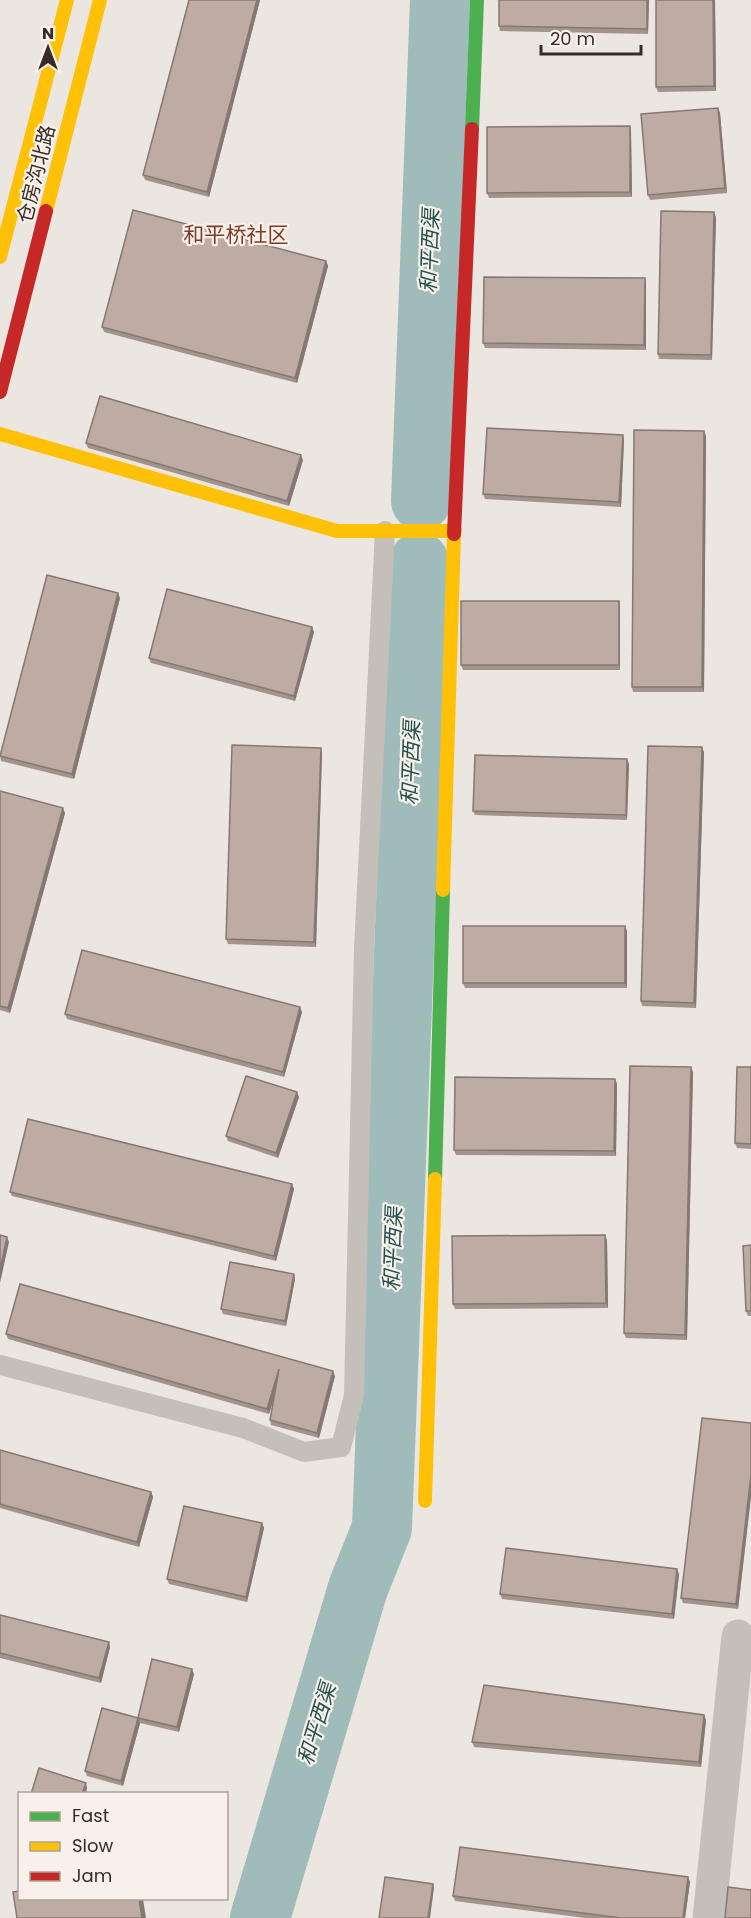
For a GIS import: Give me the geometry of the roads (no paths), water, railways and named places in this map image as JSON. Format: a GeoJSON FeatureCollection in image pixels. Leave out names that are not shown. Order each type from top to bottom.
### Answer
{"type":"FeatureCollection","features":[{"type":"Feature","properties":{"kind":"street","name":"仓房沟北路"},"geometry":{"type":"LineString","coordinates":[[0,257],[67,0]]}},
{"type":"Feature","properties":{"kind":"street","name":"仓房沟北路"},"geometry":{"type":"LineString","coordinates":[[0,392],[100,0]]}},
{"type":"Feature","properties":{"kind":"street"},"geometry":{"type":"LineString","coordinates":[[425,1501],[455,531],[477,0]]}},
{"type":"Feature","properties":{"kind":"street"},"geometry":{"type":"LineString","coordinates":[[0,434],[338,531],[455,531]]}},
{"type":"Feature","properties":{"kind":"street"},"geometry":{"type":"LineString","coordinates":[[709,1918],[738,1636]]}},
{"type":"Feature","properties":{"kind":"lane"},"geometry":{"type":"LineString","coordinates":[[0,1365],[243,1428],[304,1452],[341,1447],[354,1395],[364,948],[384,531]]}},
{"type":"Feature","properties":{"kind":"waterway","name":"和平西渠"},"geometry":{"type":"LineString","coordinates":[[421,501],[440,0]]}},
{"type":"Feature","properties":{"kind":"waterway","name":"和平西渠"},"geometry":{"type":"LineString","coordinates":[[260,1918],[358,1588],[382,1528],[419,562]]}},
{"type":"Feature","properties":{"kind":"district","name":"和平桥社区"},"geometry":{"type":"Point","coordinates":[236,235]}}]}
